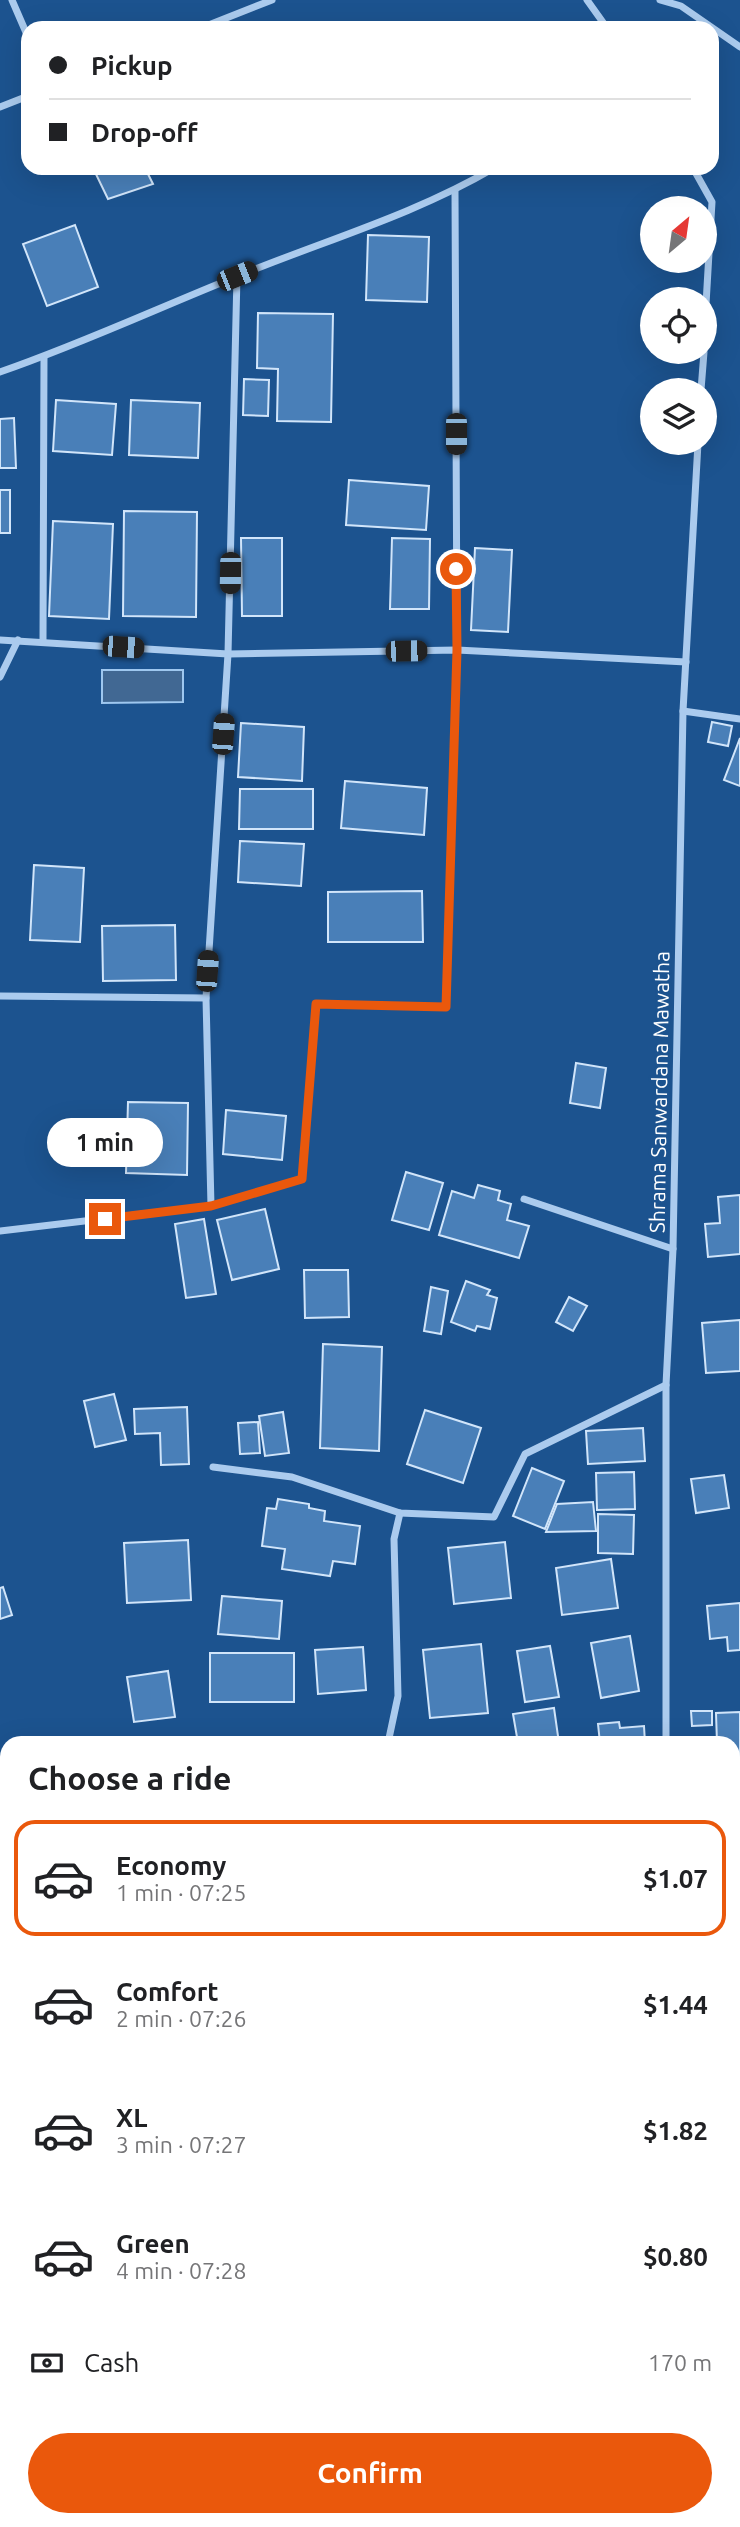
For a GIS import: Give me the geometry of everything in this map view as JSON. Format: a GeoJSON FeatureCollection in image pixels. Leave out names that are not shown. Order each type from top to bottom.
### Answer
{"type":"FeatureCollection","features":[{"type":"Feature","properties":{"kind":"street"},"geometry":{"type":"LineString","coordinates":[[12,0],[21,21]]}},
{"type":"Feature","properties":{"kind":"street"},"geometry":{"type":"LineString","coordinates":[[219,21],[272,0]]}},
{"type":"Feature","properties":{"kind":"street"},"geometry":{"type":"LineString","coordinates":[[587,0],[602,21]]}},
{"type":"Feature","properties":{"kind":"street"},"geometry":{"type":"LineString","coordinates":[[660,0],[681,6],[703,21]]}},
{"type":"Feature","properties":{"kind":"street"},"geometry":{"type":"LineString","coordinates":[[719,32],[740,47]]}},
{"type":"Feature","properties":{"kind":"street"},"geometry":{"type":"LineString","coordinates":[[0,107],[21,99]]}},
{"type":"Feature","properties":{"kind":"street"},"geometry":{"type":"LineString","coordinates":[[0,372],[44,357],[237,276],[455,191],[482,175]]}},
{"type":"Feature","properties":{"kind":"street"},"geometry":{"type":"LineString","coordinates":[[697,175],[712,202],[707,287]]}},
{"type":"Feature","properties":{"kind":"street"},"geometry":{"type":"LineString","coordinates":[[0,1231],[211,1206],[302,1179],[316,1004],[446,1007],[457,650],[455,191]]}},
{"type":"Feature","properties":{"kind":"street"},"geometry":{"type":"LineString","coordinates":[[211,1206],[206,998],[228,654],[237,276]]}},
{"type":"Feature","properties":{"kind":"street"},"geometry":{"type":"LineString","coordinates":[[43,642],[44,357]]}},
{"type":"Feature","properties":{"kind":"street","name":"Shrama Sanwardana Mawatha"},"geometry":{"type":"LineString","coordinates":[[666,1736],[666,1385],[673,1249],[683,711],[697,455]]}},
{"type":"Feature","properties":{"kind":"street"},"geometry":{"type":"LineString","coordinates":[[0,640],[228,654],[457,650],[686,662]]}},
{"type":"Feature","properties":{"kind":"street"},"geometry":{"type":"LineString","coordinates":[[0,677],[18,640]]}},
{"type":"Feature","properties":{"kind":"street"},"geometry":{"type":"LineString","coordinates":[[683,711],[740,719]]}},
{"type":"Feature","properties":{"kind":"street"},"geometry":{"type":"LineString","coordinates":[[0,996],[206,998]]}},
{"type":"Feature","properties":{"kind":"street"},"geometry":{"type":"LineString","coordinates":[[524,1199],[673,1249]]}},
{"type":"Feature","properties":{"kind":"street"},"geometry":{"type":"LineString","coordinates":[[213,1466],[292,1477],[400,1513],[494,1517],[526,1454],[666,1385]]}},
{"type":"Feature","properties":{"kind":"street"},"geometry":{"type":"LineString","coordinates":[[389,1736],[398,1696],[394,1539],[400,1513]]}},
{"type":"Feature","properties":{"kind":"water"},"geometry":{"type":"Polygon","coordinates":[[[102,670],[183,670],[183,702],[102,703],[102,670]]]}},
{"type":"Feature","properties":{"kind":"building"},"geometry":{"type":"Polygon","coordinates":[[[96,175],[148,175],[153,184],[108,199],[96,175]]]}},
{"type":"Feature","properties":{"kind":"building"},"geometry":{"type":"Polygon","coordinates":[[[75,225],[98,287],[47,306],[23,244],[75,225]]]}},
{"type":"Feature","properties":{"kind":"building"},"geometry":{"type":"Polygon","coordinates":[[[368,235],[429,237],[427,302],[366,300],[368,235]]]}},
{"type":"Feature","properties":{"kind":"building"},"geometry":{"type":"Polygon","coordinates":[[[258,313],[333,314],[331,422],[277,421],[278,369],[257,368],[258,313]]]}},
{"type":"Feature","properties":{"kind":"building"},"geometry":{"type":"Polygon","coordinates":[[[244,379],[269,380],[268,416],[243,415],[244,379]]]}},
{"type":"Feature","properties":{"kind":"building"},"geometry":{"type":"Polygon","coordinates":[[[56,400],[116,404],[112,455],[53,451],[56,400]]]}},
{"type":"Feature","properties":{"kind":"building"},"geometry":{"type":"Polygon","coordinates":[[[131,400],[200,403],[198,458],[129,455],[131,400]]]}},
{"type":"Feature","properties":{"kind":"building"},"geometry":{"type":"Polygon","coordinates":[[[14,418],[16,468],[0,468],[0,419],[14,418]]]}},
{"type":"Feature","properties":{"kind":"building"},"geometry":{"type":"Polygon","coordinates":[[[349,480],[429,486],[426,530],[346,525],[349,480]]]}},
{"type":"Feature","properties":{"kind":"building"},"geometry":{"type":"Polygon","coordinates":[[[0,490],[10,490],[10,533],[0,533],[0,490]]]}},
{"type":"Feature","properties":{"kind":"building"},"geometry":{"type":"Polygon","coordinates":[[[124,511],[197,512],[196,617],[123,616],[124,511]]]}},
{"type":"Feature","properties":{"kind":"building"},"geometry":{"type":"Polygon","coordinates":[[[53,521],[113,524],[109,619],[49,616],[53,521]]]}},
{"type":"Feature","properties":{"kind":"building"},"geometry":{"type":"Polygon","coordinates":[[[241,538],[282,538],[282,616],[242,616],[241,538]]]}},
{"type":"Feature","properties":{"kind":"building"},"geometry":{"type":"Polygon","coordinates":[[[392,538],[430,539],[429,609],[390,609],[392,538]]]}},
{"type":"Feature","properties":{"kind":"building"},"geometry":{"type":"Polygon","coordinates":[[[475,548],[512,550],[508,632],[471,630],[475,548]]]}},
{"type":"Feature","properties":{"kind":"building"},"geometry":{"type":"Polygon","coordinates":[[[712,722],[732,726],[728,746],[708,742],[712,722]]]}},
{"type":"Feature","properties":{"kind":"building"},"geometry":{"type":"Polygon","coordinates":[[[241,723],[304,727],[302,781],[238,777],[241,723]]]}},
{"type":"Feature","properties":{"kind":"building"},"geometry":{"type":"Polygon","coordinates":[[[740,738],[740,786],[724,780],[740,738]]]}},
{"type":"Feature","properties":{"kind":"building"},"geometry":{"type":"Polygon","coordinates":[[[345,781],[427,788],[424,835],[341,828],[345,781]]]}},
{"type":"Feature","properties":{"kind":"building"},"geometry":{"type":"Polygon","coordinates":[[[240,789],[313,789],[313,829],[239,829],[240,789]]]}},
{"type":"Feature","properties":{"kind":"building"},"geometry":{"type":"Polygon","coordinates":[[[240,841],[304,844],[301,886],[238,882],[240,841]]]}},
{"type":"Feature","properties":{"kind":"building"},"geometry":{"type":"Polygon","coordinates":[[[34,865],[84,868],[80,942],[30,940],[34,865]]]}},
{"type":"Feature","properties":{"kind":"building"},"geometry":{"type":"Polygon","coordinates":[[[422,891],[423,942],[328,942],[328,892],[422,891]]]}},
{"type":"Feature","properties":{"kind":"building"},"geometry":{"type":"Polygon","coordinates":[[[175,925],[176,980],[103,981],[102,926],[175,925]]]}},
{"type":"Feature","properties":{"kind":"building"},"geometry":{"type":"Polygon","coordinates":[[[576,1063],[606,1068],[600,1108],[570,1103],[576,1063]]]}},
{"type":"Feature","properties":{"kind":"building"},"geometry":{"type":"Polygon","coordinates":[[[128,1102],[188,1103],[187,1175],[126,1173],[128,1102]]]}},
{"type":"Feature","properties":{"kind":"building"},"geometry":{"type":"Polygon","coordinates":[[[226,1110],[286,1116],[282,1160],[223,1154],[226,1110]]]}},
{"type":"Feature","properties":{"kind":"building"},"geometry":{"type":"Polygon","coordinates":[[[406,1172],[443,1183],[429,1230],[392,1220],[406,1172]]]}},
{"type":"Feature","properties":{"kind":"building"},"geometry":{"type":"Polygon","coordinates":[[[478,1185],[500,1191],[498,1200],[511,1204],[507,1220],[529,1226],[519,1258],[439,1235],[452,1191],[474,1198],[478,1185]]]}},
{"type":"Feature","properties":{"kind":"building"},"geometry":{"type":"Polygon","coordinates":[[[740,1195],[740,1254],[708,1257],[705,1224],[720,1223],[718,1197],[740,1195]]]}},
{"type":"Feature","properties":{"kind":"building"},"geometry":{"type":"Polygon","coordinates":[[[265,1209],[279,1269],[232,1280],[217,1220],[265,1209]]]}},
{"type":"Feature","properties":{"kind":"building"},"geometry":{"type":"Polygon","coordinates":[[[204,1219],[216,1294],[186,1298],[175,1224],[204,1219]]]}},
{"type":"Feature","properties":{"kind":"building"},"geometry":{"type":"Polygon","coordinates":[[[304,1270],[348,1270],[349,1317],[305,1318],[304,1270]]]}},
{"type":"Feature","properties":{"kind":"building"},"geometry":{"type":"Polygon","coordinates":[[[466,1281],[490,1290],[487,1295],[497,1298],[490,1329],[477,1326],[475,1331],[451,1322],[466,1281]]]}},
{"type":"Feature","properties":{"kind":"building"},"geometry":{"type":"Polygon","coordinates":[[[431,1287],[448,1291],[441,1334],[424,1331],[431,1287]]]}},
{"type":"Feature","properties":{"kind":"building"},"geometry":{"type":"Polygon","coordinates":[[[569,1297],[587,1306],[573,1331],[556,1322],[569,1297]]]}},
{"type":"Feature","properties":{"kind":"building"},"geometry":{"type":"Polygon","coordinates":[[[740,1320],[740,1371],[706,1373],[702,1323],[740,1320]]]}},
{"type":"Feature","properties":{"kind":"building"},"geometry":{"type":"Polygon","coordinates":[[[323,1344],[382,1347],[379,1451],[320,1448],[323,1344]]]}},
{"type":"Feature","properties":{"kind":"building"},"geometry":{"type":"Polygon","coordinates":[[[114,1394],[126,1440],[95,1447],[84,1401],[114,1394]]]}},
{"type":"Feature","properties":{"kind":"building"},"geometry":{"type":"Polygon","coordinates":[[[187,1407],[189,1464],[161,1465],[160,1433],[135,1434],[134,1409],[187,1407]]]}},
{"type":"Feature","properties":{"kind":"building"},"geometry":{"type":"Polygon","coordinates":[[[425,1410],[481,1428],[463,1483],[407,1464],[425,1410]]]}},
{"type":"Feature","properties":{"kind":"building"},"geometry":{"type":"Polygon","coordinates":[[[283,1412],[289,1453],[265,1456],[259,1416],[283,1412]]]}},
{"type":"Feature","properties":{"kind":"building"},"geometry":{"type":"Polygon","coordinates":[[[258,1422],[260,1453],[240,1454],[238,1423],[258,1422]]]}},
{"type":"Feature","properties":{"kind":"building"},"geometry":{"type":"Polygon","coordinates":[[[643,1428],[645,1461],[588,1464],[586,1431],[643,1428]]]}},
{"type":"Feature","properties":{"kind":"building"},"geometry":{"type":"Polygon","coordinates":[[[532,1468],[564,1481],[545,1529],[513,1516],[532,1468]]]}},
{"type":"Feature","properties":{"kind":"building"},"geometry":{"type":"Polygon","coordinates":[[[634,1472],[635,1509],[597,1510],[596,1473],[634,1472]]]}},
{"type":"Feature","properties":{"kind":"building"},"geometry":{"type":"Polygon","coordinates":[[[724,1475],[729,1508],[696,1513],[691,1479],[724,1475]]]}},
{"type":"Feature","properties":{"kind":"building"},"geometry":{"type":"Polygon","coordinates":[[[278,1499],[309,1504],[309,1508],[325,1511],[324,1521],[360,1526],[355,1564],[333,1561],[330,1576],[282,1569],[285,1549],[262,1546],[267,1508],[276,1509],[278,1499]]]}},
{"type":"Feature","properties":{"kind":"building"},"geometry":{"type":"Polygon","coordinates":[[[593,1502],[596,1531],[546,1532],[557,1504],[593,1502]]]}},
{"type":"Feature","properties":{"kind":"building"},"geometry":{"type":"Polygon","coordinates":[[[598,1514],[634,1515],[633,1554],[598,1553],[598,1514]]]}},
{"type":"Feature","properties":{"kind":"building"},"geometry":{"type":"Polygon","coordinates":[[[188,1540],[191,1600],[127,1603],[124,1543],[188,1540]]]}},
{"type":"Feature","properties":{"kind":"building"},"geometry":{"type":"Polygon","coordinates":[[[505,1542],[511,1598],[454,1604],[448,1548],[505,1542]]]}},
{"type":"Feature","properties":{"kind":"building"},"geometry":{"type":"Polygon","coordinates":[[[611,1559],[618,1608],[562,1615],[556,1568],[611,1559]]]}},
{"type":"Feature","properties":{"kind":"building"},"geometry":{"type":"Polygon","coordinates":[[[3,1587],[12,1615],[0,1619],[0,1588],[3,1587]]]}},
{"type":"Feature","properties":{"kind":"building"},"geometry":{"type":"Polygon","coordinates":[[[222,1596],[282,1601],[279,1639],[218,1634],[222,1596]]]}},
{"type":"Feature","properties":{"kind":"building"},"geometry":{"type":"Polygon","coordinates":[[[740,1603],[740,1650],[728,1651],[727,1637],[710,1639],[707,1606],[740,1603]]]}},
{"type":"Feature","properties":{"kind":"building"},"geometry":{"type":"Polygon","coordinates":[[[630,1636],[639,1691],[601,1698],[591,1643],[630,1636]]]}},
{"type":"Feature","properties":{"kind":"building"},"geometry":{"type":"Polygon","coordinates":[[[481,1644],[488,1713],[430,1718],[423,1650],[481,1644]]]}},
{"type":"Feature","properties":{"kind":"building"},"geometry":{"type":"Polygon","coordinates":[[[550,1646],[559,1697],[525,1702],[517,1651],[550,1646]]]}},
{"type":"Feature","properties":{"kind":"building"},"geometry":{"type":"Polygon","coordinates":[[[363,1647],[366,1690],[318,1694],[315,1650],[363,1647]]]}},
{"type":"Feature","properties":{"kind":"building"},"geometry":{"type":"Polygon","coordinates":[[[210,1653],[294,1653],[294,1702],[210,1702],[210,1653]]]}},
{"type":"Feature","properties":{"kind":"building"},"geometry":{"type":"Polygon","coordinates":[[[168,1671],[175,1717],[134,1722],[127,1677],[168,1671]]]}},
{"type":"Feature","properties":{"kind":"building"},"geometry":{"type":"Polygon","coordinates":[[[554,1708],[558,1736],[517,1736],[513,1714],[554,1708]]]}},
{"type":"Feature","properties":{"kind":"building"},"geometry":{"type":"Polygon","coordinates":[[[691,1711],[712,1711],[712,1725],[692,1726],[691,1711]]]}},
{"type":"Feature","properties":{"kind":"building"},"geometry":{"type":"Polygon","coordinates":[[[740,1712],[740,1736],[717,1736],[716,1713],[740,1712]]]}},
{"type":"Feature","properties":{"kind":"building"},"geometry":{"type":"Polygon","coordinates":[[[619,1722],[620,1728],[644,1726],[645,1736],[599,1736],[598,1724],[619,1722]]]}},
{"type":"Feature","properties":{"kind":"route"},"geometry":{"type":"LineString","coordinates":[[105,1219],[211,1206],[302,1179],[316,1004],[446,1007],[457,650],[456,569]]}}]}
